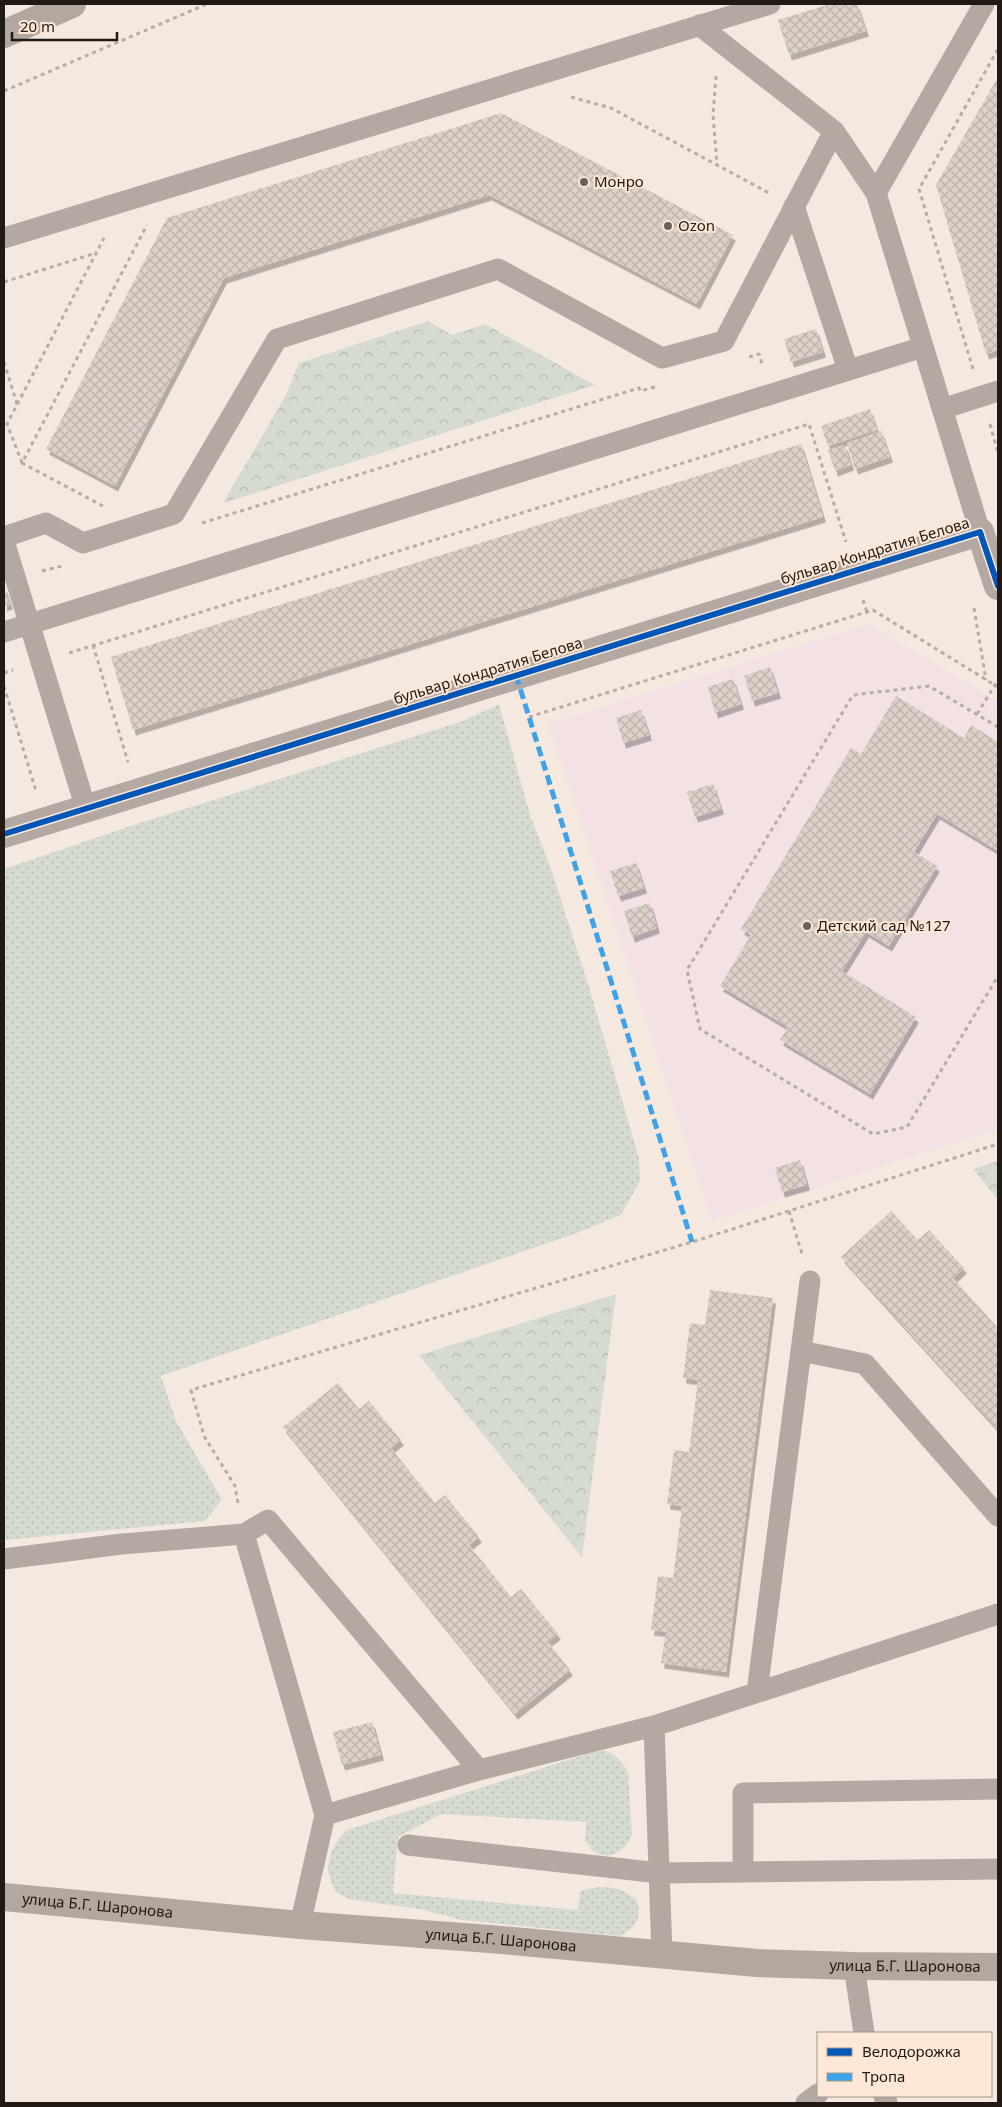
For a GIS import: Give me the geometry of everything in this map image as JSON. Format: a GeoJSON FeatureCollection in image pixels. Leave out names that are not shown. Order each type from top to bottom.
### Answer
{"type":"FeatureCollection","features":[{"type":"Feature","properties":{"kind":"main road"},"geometry":{"type":"LineString","coordinates":[[4,34],[72,4]]}},
{"type":"Feature","properties":{"kind":"main road","name":"улица Б.Г. Шаронова"},"geometry":{"type":"LineString","coordinates":[[4,1897],[300,1925],[490,1939],[757,1963],[998,1967]]}},
{"type":"Feature","properties":{"kind":"street"},"geometry":{"type":"LineString","coordinates":[[980,532],[998,586]]}},
{"type":"Feature","properties":{"kind":"street","name":"бульвар Кондратия Белова"},"geometry":{"type":"LineString","coordinates":[[4,834],[980,532]]}},
{"type":"Feature","properties":{"kind":"lane"},"geometry":{"type":"LineString","coordinates":[[876,194],[984,4]]}},
{"type":"Feature","properties":{"kind":"lane"},"geometry":{"type":"LineString","coordinates":[[4,238],[760,5]]}},
{"type":"Feature","properties":{"kind":"lane"},"geometry":{"type":"LineString","coordinates":[[699,25],[834,131],[876,194],[980,532]]}},
{"type":"Feature","properties":{"kind":"lane"},"geometry":{"type":"LineString","coordinates":[[86,809],[4,539],[46,523],[82,543],[174,514],[277,339],[498,269],[662,358],[724,341],[834,131]]}},
{"type":"Feature","properties":{"kind":"lane"},"geometry":{"type":"LineString","coordinates":[[794,206],[848,370]]}},
{"type":"Feature","properties":{"kind":"lane"},"geometry":{"type":"LineString","coordinates":[[4,632],[923,347]]}},
{"type":"Feature","properties":{"kind":"lane"},"geometry":{"type":"LineString","coordinates":[[942,409],[998,392]]}},
{"type":"Feature","properties":{"kind":"lane"},"geometry":{"type":"LineString","coordinates":[[757,1692],[810,1281]]}},
{"type":"Feature","properties":{"kind":"lane"},"geometry":{"type":"LineString","coordinates":[[801,1351],[865,1364],[998,1516]]}},
{"type":"Feature","properties":{"kind":"lane"},"geometry":{"type":"LineString","coordinates":[[4,1559],[122,1544],[244,1534],[268,1520],[479,1770]]}},
{"type":"Feature","properties":{"kind":"lane"},"geometry":{"type":"LineString","coordinates":[[244,1534],[325,1815],[300,1925]]}},
{"type":"Feature","properties":{"kind":"lane"},"geometry":{"type":"LineString","coordinates":[[325,1815],[479,1770],[654,1726],[998,1614]]}},
{"type":"Feature","properties":{"kind":"lane"},"geometry":{"type":"LineString","coordinates":[[654,1726],[662,1955]]}},
{"type":"Feature","properties":{"kind":"lane"},"geometry":{"type":"LineString","coordinates":[[743,1872],[742,1793],[998,1790]]}},
{"type":"Feature","properties":{"kind":"lane"},"geometry":{"type":"LineString","coordinates":[[408,1845],[660,1874],[998,1869]]}},
{"type":"Feature","properties":{"kind":"lane"},"geometry":{"type":"LineString","coordinates":[[854,1966],[863,2032]]}},
{"type":"Feature","properties":{"kind":"lane"},"geometry":{"type":"LineString","coordinates":[[806,2103],[817,2095]]}},
{"type":"Feature","properties":{"kind":"path"},"geometry":{"type":"LineString","coordinates":[[4,91],[207,4]]}},
{"type":"Feature","properties":{"kind":"path"},"geometry":{"type":"LineString","coordinates":[[718,165],[713,115],[715,84],[722,43]]}},
{"type":"Feature","properties":{"kind":"path"},"geometry":{"type":"LineString","coordinates":[[982,368],[974,371],[919,189],[998,49]]}},
{"type":"Feature","properties":{"kind":"path"},"geometry":{"type":"LineString","coordinates":[[565,95],[611,108],[794,206]]}},
{"type":"Feature","properties":{"kind":"path"},"geometry":{"type":"LineString","coordinates":[[22,463],[151,217]]}},
{"type":"Feature","properties":{"kind":"path"},"geometry":{"type":"LineString","coordinates":[[104,237],[7,424],[22,463],[108,508]]}},
{"type":"Feature","properties":{"kind":"path"},"geometry":{"type":"LineString","coordinates":[[4,282],[96,253]]}},
{"type":"Feature","properties":{"kind":"path"},"geometry":{"type":"LineString","coordinates":[[741,360],[759,354],[771,393]]}},
{"type":"Feature","properties":{"kind":"path"},"geometry":{"type":"LineString","coordinates":[[4,362],[17,404]]}},
{"type":"Feature","properties":{"kind":"path"},"geometry":{"type":"LineString","coordinates":[[202,523],[639,388],[640,391],[658,386]]}},
{"type":"Feature","properties":{"kind":"path"},"geometry":{"type":"LineString","coordinates":[[998,420],[989,422],[998,452]]}},
{"type":"Feature","properties":{"kind":"path"},"geometry":{"type":"LineString","coordinates":[[40,661],[809,424],[847,545]]}},
{"type":"Feature","properties":{"kind":"path"},"geometry":{"type":"LineString","coordinates":[[16,579],[70,564]]}},
{"type":"Feature","properties":{"kind":"path"},"geometry":{"type":"LineString","coordinates":[[529,717],[873,610],[996,686]]}},
{"type":"Feature","properties":{"kind":"path"},"geometry":{"type":"LineString","coordinates":[[92,646],[130,767]]}},
{"type":"Feature","properties":{"kind":"path"},"geometry":{"type":"LineString","coordinates":[[977,714],[998,680]]}},
{"type":"Feature","properties":{"kind":"path"},"geometry":{"type":"LineString","coordinates":[[4,686],[37,795]]}},
{"type":"Feature","properties":{"kind":"path"},"geometry":{"type":"LineString","coordinates":[[998,727],[929,686],[853,695],[687,970],[700,1029],[873,1134],[907,1127],[998,976]]}},
{"type":"Feature","properties":{"kind":"path"},"geometry":{"type":"LineString","coordinates":[[244,1534],[235,1486],[204,1436],[191,1390],[692,1242],[998,1144]]}},
{"type":"Feature","properties":{"kind":"path"},"geometry":{"type":"LineString","coordinates":[[789,1211],[810,1281]]}},
{"type":"Feature","properties":{"kind":"shaded area","name":"Детский сад №127"},"geometry":{"type":"Polygon","coordinates":[[[868,624],[998,701],[998,1129],[712,1221],[548,724],[868,624]]]}},
{"type":"Feature","properties":{"kind":"green space"},"geometry":{"type":"Polygon","coordinates":[[[428,321],[452,335],[485,324],[595,385],[223,503],[286,395],[299,363],[428,321]]]}},
{"type":"Feature","properties":{"kind":"green space"},"geometry":{"type":"Polygon","coordinates":[[[499,704],[530,815],[551,869],[588,984],[639,1158],[640,1181],[621,1215],[577,1233],[161,1376],[176,1421],[222,1500],[205,1521],[4,1540],[4,869],[134,825],[463,721],[499,704]]]}},
{"type":"Feature","properties":{"kind":"green space"},"geometry":{"type":"Polygon","coordinates":[[[998,1161],[998,1200],[973,1169],[998,1161]]]}},
{"type":"Feature","properties":{"kind":"green space"},"geometry":{"type":"Polygon","coordinates":[[[616,1294],[582,1557],[419,1355],[616,1294]]]}},
{"type":"Feature","properties":{"kind":"green space"},"geometry":{"type":"Polygon","coordinates":[[[604,1750],[618,1759],[628,1773],[632,1834],[623,1849],[608,1856],[593,1851],[585,1841],[586,1822],[441,1814],[398,1837],[393,1893],[578,1910],[580,1892],[602,1887],[619,1889],[637,1900],[639,1912],[634,1925],[621,1936],[462,1920],[420,1909],[349,1899],[336,1892],[329,1875],[328,1864],[337,1842],[347,1830],[604,1750]]]}},
{"type":"Feature","properties":{"kind":"building"},"geometry":{"type":"Polygon","coordinates":[[[830,4],[857,4],[866,31],[789,55],[778,20],[830,4]]]}},
{"type":"Feature","properties":{"kind":"building"},"geometry":{"type":"Polygon","coordinates":[[[998,77],[998,350],[986,354],[936,185],[998,77]]]}},
{"type":"Feature","properties":{"kind":"building"},"geometry":{"type":"Polygon","coordinates":[[[501,113],[733,235],[697,304],[489,195],[224,278],[115,486],[46,449],[167,218],[501,113]]]}},
{"type":"Feature","properties":{"kind":"building"},"geometry":{"type":"Polygon","coordinates":[[[816,329],[823,352],[791,362],[784,339],[816,329]]]}},
{"type":"Feature","properties":{"kind":"building"},"geometry":{"type":"Polygon","coordinates":[[[870,409],[877,430],[828,446],[821,426],[870,409]]]}},
{"type":"Feature","properties":{"kind":"building"},"geometry":{"type":"Polygon","coordinates":[[[881,431],[890,457],[855,469],[847,443],[881,431]]]}},
{"type":"Feature","properties":{"kind":"building"},"geometry":{"type":"Polygon","coordinates":[[[801,444],[823,517],[133,730],[111,657],[801,444]]]}},
{"type":"Feature","properties":{"kind":"building"},"geometry":{"type":"Polygon","coordinates":[[[845,445],[851,465],[835,471],[828,450],[845,445]]]}},
{"type":"Feature","properties":{"kind":"building"},"geometry":{"type":"Polygon","coordinates":[[[4,586],[10,604],[4,606],[4,586]]]}},
{"type":"Feature","properties":{"kind":"building"},"geometry":{"type":"Polygon","coordinates":[[[770,667],[778,693],[752,701],[744,676],[770,667]]]}},
{"type":"Feature","properties":{"kind":"building"},"geometry":{"type":"Polygon","coordinates":[[[733,679],[741,704],[715,713],[708,687],[733,679]]]}},
{"type":"Feature","properties":{"kind":"building"},"geometry":{"type":"Polygon","coordinates":[[[896,696],[964,738],[971,725],[998,742],[998,851],[937,814],[914,852],[937,866],[889,946],[866,932],[842,971],[916,1017],[870,1094],[780,1040],[788,1027],[720,986],[751,935],[741,929],[851,748],[861,754],[896,696]]]}},
{"type":"Feature","properties":{"kind":"building"},"geometry":{"type":"Polygon","coordinates":[[[641,710],[649,735],[623,743],[616,718],[641,710]]]}},
{"type":"Feature","properties":{"kind":"building"},"geometry":{"type":"Polygon","coordinates":[[[713,784],[721,809],[695,817],[687,792],[713,784]]]}},
{"type":"Feature","properties":{"kind":"building"},"geometry":{"type":"Polygon","coordinates":[[[636,863],[644,888],[618,896],[610,871],[636,863]]]}},
{"type":"Feature","properties":{"kind":"building"},"geometry":{"type":"Polygon","coordinates":[[[650,903],[657,928],[632,937],[624,911],[650,903]]]}},
{"type":"Feature","properties":{"kind":"building"},"geometry":{"type":"Polygon","coordinates":[[[800,1160],[807,1185],[782,1192],[775,1168],[800,1160]]]}},
{"type":"Feature","properties":{"kind":"building"},"geometry":{"type":"Polygon","coordinates":[[[891,1211],[918,1240],[929,1230],[964,1268],[953,1278],[998,1328],[998,1430],[841,1257],[891,1211]]]}},
{"type":"Feature","properties":{"kind":"building"},"geometry":{"type":"Polygon","coordinates":[[[710,1290],[773,1298],[726,1672],[661,1663],[666,1632],[651,1630],[658,1576],[673,1578],[682,1506],[667,1504],[674,1450],[689,1452],[698,1380],[683,1378],[690,1323],[705,1325],[710,1290]]]}},
{"type":"Feature","properties":{"kind":"building"},"geometry":{"type":"Polygon","coordinates":[[[338,1383],[359,1409],[369,1401],[401,1440],[391,1448],[435,1503],[445,1495],[479,1537],[469,1545],[511,1597],[521,1589],[558,1634],[548,1642],[570,1670],[515,1714],[283,1427],[338,1383]]]}},
{"type":"Feature","properties":{"kind":"building"},"geometry":{"type":"Polygon","coordinates":[[[372,1722],[381,1755],[342,1765],[333,1732],[372,1722]]]}},
{"type":"Feature","properties":{"kind":"marked path"},"geometry":{"type":"LineString","coordinates":[[516,675],[692,1242]]}},
{"type":"Feature","properties":{"kind":"cycle path"},"geometry":{"type":"LineString","coordinates":[[4,834],[980,532],[998,586]]}},
{"type":"Feature","properties":{"kind":"place","name":"Монро"},"geometry":{"type":"Point","coordinates":[584,182]}},
{"type":"Feature","properties":{"kind":"place","name":"Ozon"},"geometry":{"type":"Point","coordinates":[668,226]}},
{"type":"Feature","properties":{"kind":"place","name":"Детский сад №127"},"geometry":{"type":"Point","coordinates":[807,926]}}]}
